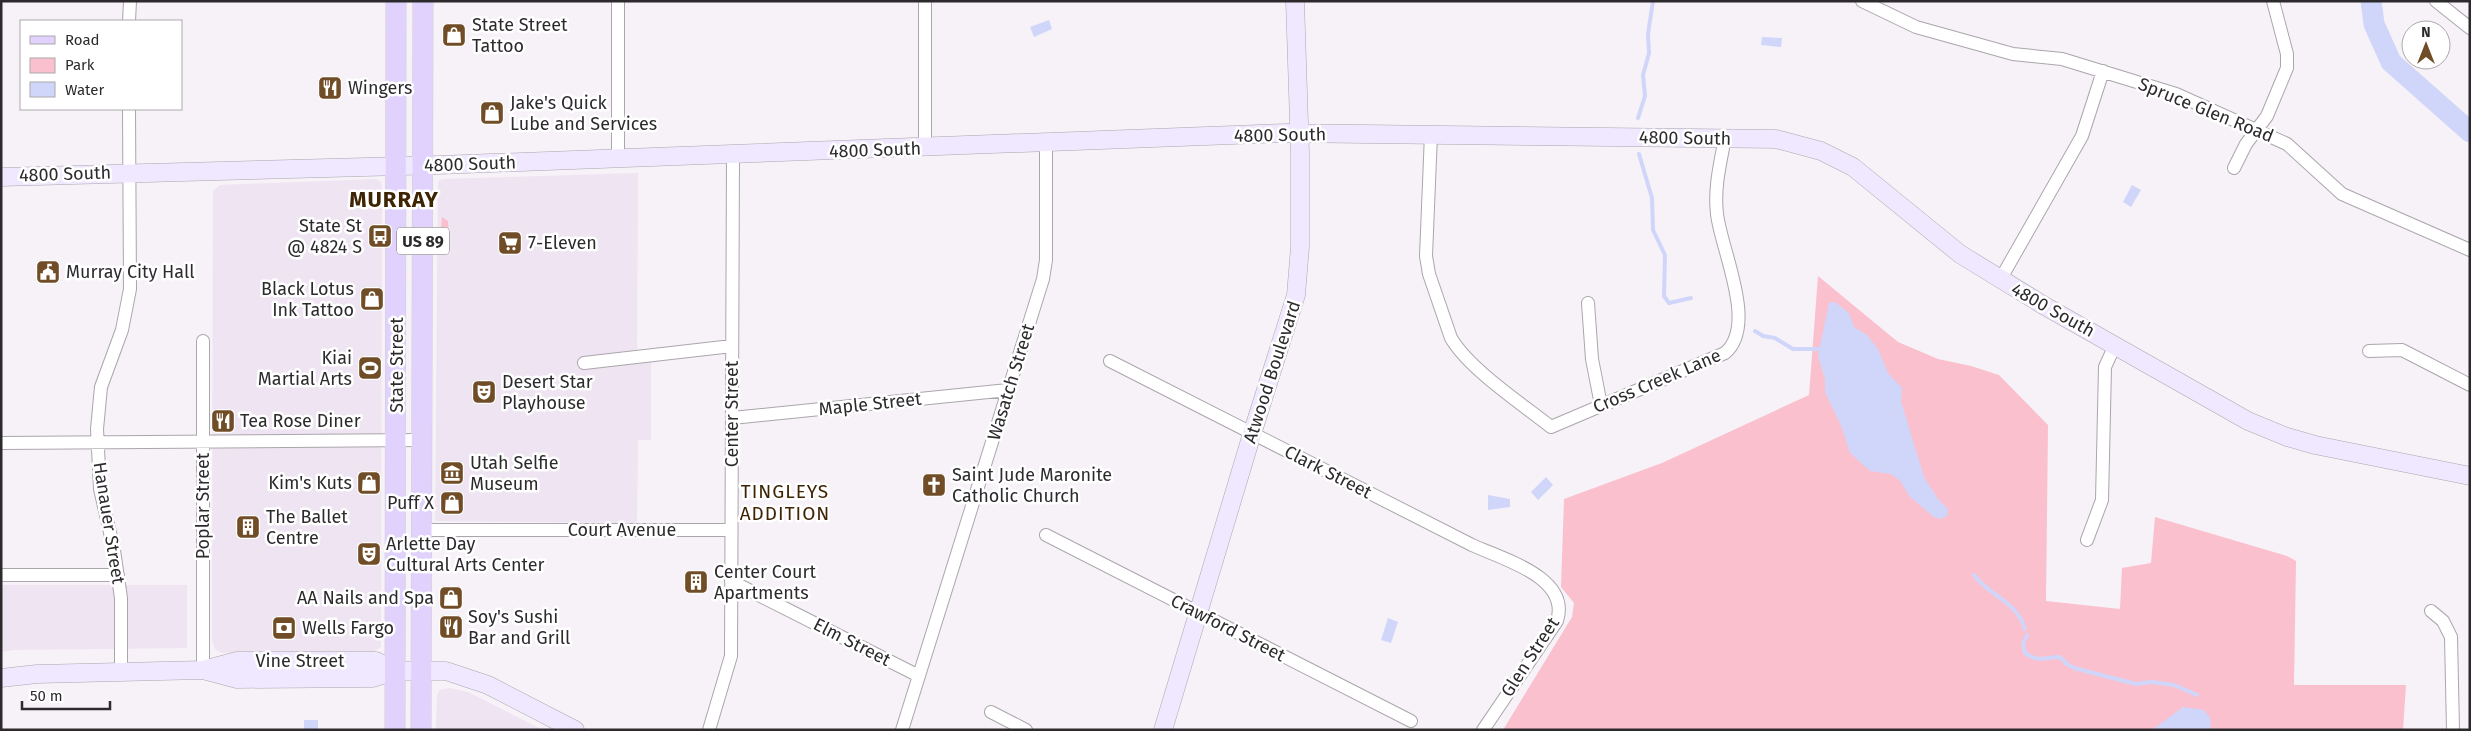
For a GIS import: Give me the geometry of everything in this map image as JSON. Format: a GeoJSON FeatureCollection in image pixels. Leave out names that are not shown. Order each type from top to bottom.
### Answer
{"type":"FeatureCollection","features":[{"type":"Feature","properties":{"kind":"main road","name":"State Street"},"geometry":{"type":"LineString","coordinates":[[396,1],[396,730]]}},
{"type":"Feature","properties":{"kind":"main road","name":"State Street"},"geometry":{"type":"LineString","coordinates":[[422,730],[423,1]]}},
{"type":"Feature","properties":{"kind":"street"},"geometry":{"type":"LineString","coordinates":[[130,1],[130,20]]}},
{"type":"Feature","properties":{"kind":"street"},"geometry":{"type":"LineString","coordinates":[[618,1],[618,158]]}},
{"type":"Feature","properties":{"kind":"street"},"geometry":{"type":"LineString","coordinates":[[925,1],[925,148]]}},
{"type":"Feature","properties":{"kind":"street","name":"Atwood Boulevard"},"geometry":{"type":"LineString","coordinates":[[1163,730],[1296,295],[1300,247],[1295,1]]}},
{"type":"Feature","properties":{"kind":"street","name":"Spruce Glen Road"},"geometry":{"type":"LineString","coordinates":[[1862,1],[1916,26],[2013,54],[2062,59],[2176,94],[2294,149],[2327,183],[2342,194],[2470,250]]}},
{"type":"Feature","properties":{"kind":"street"},"geometry":{"type":"LineString","coordinates":[[2234,168],[2246,144],[2267,116],[2287,68],[2287,54],[2273,1]]}},
{"type":"Feature","properties":{"kind":"street"},"geometry":{"type":"LineString","coordinates":[[2436,1],[2470,28]]}},
{"type":"Feature","properties":{"kind":"street"},"geometry":{"type":"LineString","coordinates":[[2000,280],[2082,136],[2103,71]]}},
{"type":"Feature","properties":{"kind":"street","name":"Hanauer Street"},"geometry":{"type":"LineString","coordinates":[[121,672],[121,598],[100,489],[97,442],[102,386],[122,330],[128,301],[129,110]]}},
{"type":"Feature","properties":{"kind":"street","name":"4800 South"},"geometry":{"type":"LineString","coordinates":[[1,176],[423,166],[1299,134],[1725,138],[1791,141],[1821,150],[1839,159],[1869,178],[1948,246],[2000,280],[2248,421],[2287,437],[2315,445],[2470,476]]}},
{"type":"Feature","properties":{"kind":"street","name":"Cross Creek Lane"},"geometry":{"type":"LineString","coordinates":[[1431,134],[1426,256],[1429,274],[1451,338],[1456,347],[1478,368],[1551,427],[1725,353],[1733,346],[1738,335],[1736,287],[1722,243],[1717,213],[1717,181],[1725,138]]}},
{"type":"Feature","properties":{"kind":"street","name":"Wasatch Street"},"geometry":{"type":"LineString","coordinates":[[902,730],[1046,267],[1046,143]]}},
{"type":"Feature","properties":{"kind":"street","name":"Center Street"},"geometry":{"type":"LineString","coordinates":[[709,730],[730,660],[732,155]]}},
{"type":"Feature","properties":{"kind":"street"},"geometry":{"type":"LineString","coordinates":[[1588,304],[1592,359],[1602,405]]}},
{"type":"Feature","properties":{"kind":"street","name":"Poplar Street"},"geometry":{"type":"LineString","coordinates":[[203,341],[203,670]]}},
{"type":"Feature","properties":{"kind":"street"},"geometry":{"type":"LineString","coordinates":[[2087,540],[2102,500],[2105,367],[2115,345]]}},
{"type":"Feature","properties":{"kind":"street"},"geometry":{"type":"LineString","coordinates":[[584,363],[732,346]]}},
{"type":"Feature","properties":{"kind":"street"},"geometry":{"type":"LineString","coordinates":[[2369,351],[2402,350],[2470,385]]}},
{"type":"Feature","properties":{"kind":"street","name":"Clark Street"},"geometry":{"type":"LineString","coordinates":[[1110,361],[1472,545],[1523,568],[1546,582]]}},
{"type":"Feature","properties":{"kind":"street","name":"Maple Street"},"geometry":{"type":"LineString","coordinates":[[732,418],[1008,390]]}},
{"type":"Feature","properties":{"kind":"street"},"geometry":{"type":"LineString","coordinates":[[1,443],[422,440]]}},
{"type":"Feature","properties":{"kind":"street","name":"Court Avenue"},"geometry":{"type":"LineString","coordinates":[[422,530],[731,530]]}},
{"type":"Feature","properties":{"kind":"street","name":"Crawford Street"},"geometry":{"type":"LineString","coordinates":[[1046,535],[1411,721]]}},
{"type":"Feature","properties":{"kind":"street"},"geometry":{"type":"LineString","coordinates":[[1,574],[118,575]]}},
{"type":"Feature","properties":{"kind":"street","name":"Elm Street"},"geometry":{"type":"LineString","coordinates":[[731,581],[919,676]]}},
{"type":"Feature","properties":{"kind":"street","name":"Glen Street"},"geometry":{"type":"LineString","coordinates":[[1488,727],[1556,621],[1560,606],[1558,598],[1546,582]]}},
{"type":"Feature","properties":{"kind":"street"},"geometry":{"type":"LineString","coordinates":[[2431,610],[2443,621],[2451,637],[2453,730]]}},
{"type":"Feature","properties":{"kind":"street","name":"Vine Street"},"geometry":{"type":"LineString","coordinates":[[1,678],[37,674],[203,670],[238,679],[373,678],[395,671],[446,672],[466,676],[488,685],[575,730]]}},
{"type":"Feature","properties":{"kind":"street"},"geometry":{"type":"LineString","coordinates":[[991,712],[1026,730]]}},
{"type":"Feature","properties":{"kind":"shaded area"},"geometry":{"type":"Polygon","coordinates":[[[638,173],[637,361],[651,361],[651,440],[638,440],[637,523],[435,521],[438,181],[443,179],[638,173]]]}},
{"type":"Feature","properties":{"kind":"shaded area"},"geometry":{"type":"Polygon","coordinates":[[[376,179],[381,182],[382,187],[381,647],[370,654],[221,653],[215,649],[212,641],[213,191],[220,185],[376,179]]]}},
{"type":"Feature","properties":{"kind":"shaded area"},"geometry":{"type":"Polygon","coordinates":[[[1,585],[187,585],[187,648],[14,650],[1,652],[1,585]]]}},
{"type":"Feature","properties":{"kind":"shaded area"},"geometry":{"type":"Polygon","coordinates":[[[449,688],[468,692],[543,730],[436,730],[437,695],[440,690],[449,688]]]}},
{"type":"Feature","properties":{"kind":"green space"},"geometry":{"type":"Polygon","coordinates":[[[442,217],[448,221],[449,241],[441,247],[442,233],[444,233],[444,228],[441,228],[442,217]]]}},
{"type":"Feature","properties":{"kind":"green space"},"geometry":{"type":"Polygon","coordinates":[[[1818,276],[1898,342],[1938,359],[1971,366],[1999,375],[2048,425],[2046,601],[2120,609],[2122,568],[2151,563],[2155,517],[2287,556],[2296,561],[2294,685],[2406,685],[2403,730],[1503,730],[1572,617],[1574,603],[1561,587],[1564,499],[1662,463],[1809,395],[1818,276]]]}},
{"type":"Feature","properties":{"kind":"water"},"geometry":{"type":"Polygon","coordinates":[[[1049,20],[1052,29],[1034,37],[1030,27],[1049,20]]]}},
{"type":"Feature","properties":{"kind":"water"},"geometry":{"type":"Polygon","coordinates":[[[1762,37],[1782,38],[1781,47],[1761,45],[1762,37]]]}},
{"type":"Feature","properties":{"kind":"water"},"geometry":{"type":"Polygon","coordinates":[[[2132,185],[2141,190],[2131,207],[2123,202],[2132,185]]]}},
{"type":"Feature","properties":{"kind":"water"},"geometry":{"type":"Polygon","coordinates":[[[1835,302],[1849,313],[1854,327],[1867,335],[1878,349],[1888,373],[1902,388],[1901,401],[1924,477],[1938,499],[1948,509],[1947,516],[1940,519],[1934,517],[1910,497],[1900,481],[1891,474],[1870,471],[1850,453],[1842,428],[1825,392],[1825,379],[1818,356],[1829,303],[1835,302]]]}},
{"type":"Feature","properties":{"kind":"water"},"geometry":{"type":"Polygon","coordinates":[[[1546,477],[1553,485],[1538,500],[1531,492],[1546,477]]]}},
{"type":"Feature","properties":{"kind":"water"},"geometry":{"type":"Polygon","coordinates":[[[1488,495],[1510,499],[1510,507],[1488,510],[1488,495]]]}},
{"type":"Feature","properties":{"kind":"water"},"geometry":{"type":"Polygon","coordinates":[[[1388,618],[1398,622],[1391,643],[1381,640],[1388,618]]]}},
{"type":"Feature","properties":{"kind":"water"},"geometry":{"type":"Polygon","coordinates":[[[2183,707],[2204,710],[2210,718],[2211,730],[2152,730],[2183,707]]]}},
{"type":"Feature","properties":{"kind":"water"},"geometry":{"type":"Polygon","coordinates":[[[304,720],[318,720],[318,730],[304,730],[304,720]]]}},
{"type":"Feature","properties":{"kind":"waterway"},"geometry":{"type":"LineString","coordinates":[[1638,118],[1645,96],[1643,75],[1649,53],[1648,34],[1653,1]]}},
{"type":"Feature","properties":{"kind":"waterway"},"geometry":{"type":"LineString","coordinates":[[2371,1],[2374,24],[2391,62],[2470,132]]}},
{"type":"Feature","properties":{"kind":"waterway"},"geometry":{"type":"LineString","coordinates":[[1639,154],[1652,198],[1653,230],[1665,255],[1664,296],[1669,303],[1691,298]]}},
{"type":"Feature","properties":{"kind":"waterway"},"geometry":{"type":"LineString","coordinates":[[1755,331],[1763,336],[1775,338],[1793,349],[1820,349]]}},
{"type":"Feature","properties":{"kind":"waterway"},"geometry":{"type":"LineString","coordinates":[[1974,575],[2016,612],[2025,629]]}},
{"type":"Feature","properties":{"kind":"waterway"},"geometry":{"type":"LineString","coordinates":[[2027,635],[2023,644],[2025,653],[2034,658],[2060,657],[2074,668],[2136,684],[2151,682],[2174,685],[2197,695]]}},
{"type":"Feature","properties":{"kind":"place","name":"State Street Tattoo"},"geometry":{"type":"Point","coordinates":[454,35]}},
{"type":"Feature","properties":{"kind":"place","name":"Wingers"},"geometry":{"type":"Point","coordinates":[330,88]}},
{"type":"Feature","properties":{"kind":"place","name":"Jake's Quick Lube and Services"},"geometry":{"type":"Point","coordinates":[492,113]}},
{"type":"Feature","properties":{"kind":"place","name":"State St @ 4824 S"},"geometry":{"type":"Point","coordinates":[380,236]}},
{"type":"Feature","properties":{"kind":"place","name":"7-Eleven"},"geometry":{"type":"Point","coordinates":[510,243]}},
{"type":"Feature","properties":{"kind":"place","name":"Murray City Hall"},"geometry":{"type":"Point","coordinates":[48,272]}},
{"type":"Feature","properties":{"kind":"place","name":"Black Lotus Ink Tattoo"},"geometry":{"type":"Point","coordinates":[372,299]}},
{"type":"Feature","properties":{"kind":"place","name":"Kiai Martial Arts"},"geometry":{"type":"Point","coordinates":[370,368]}},
{"type":"Feature","properties":{"kind":"place","name":"Desert Star Playhouse"},"geometry":{"type":"Point","coordinates":[484,392]}},
{"type":"Feature","properties":{"kind":"place","name":"Tea Rose Diner"},"geometry":{"type":"Point","coordinates":[223,421]}},
{"type":"Feature","properties":{"kind":"place","name":"Utah Selfie Museum"},"geometry":{"type":"Point","coordinates":[452,473]}},
{"type":"Feature","properties":{"kind":"place","name":"Kim's Kuts"},"geometry":{"type":"Point","coordinates":[369,483]}},
{"type":"Feature","properties":{"kind":"place","name":"Saint Jude Maronite Catholic Church"},"geometry":{"type":"Point","coordinates":[934,485]}},
{"type":"Feature","properties":{"kind":"place","name":"Puff X"},"geometry":{"type":"Point","coordinates":[452,503]}},
{"type":"Feature","properties":{"kind":"place","name":"The Ballet Centre"},"geometry":{"type":"Point","coordinates":[248,527]}},
{"type":"Feature","properties":{"kind":"place","name":"Arlette Day Cultural Arts Center"},"geometry":{"type":"Point","coordinates":[369,554]}},
{"type":"Feature","properties":{"kind":"place","name":"Center Court Apartments"},"geometry":{"type":"Point","coordinates":[696,582]}},
{"type":"Feature","properties":{"kind":"place","name":"AA Nails and Spa"},"geometry":{"type":"Point","coordinates":[451,598]}},
{"type":"Feature","properties":{"kind":"place","name":"Soy's Sushi Bar and Grill"},"geometry":{"type":"Point","coordinates":[451,627]}},
{"type":"Feature","properties":{"kind":"place","name":"Wells Fargo"},"geometry":{"type":"Point","coordinates":[284,628]}},
{"type":"Feature","properties":{"kind":"district","name":"MURRAY"},"geometry":{"type":"Point","coordinates":[394,199]}},
{"type":"Feature","properties":{"kind":"district","name":"TINGLEYS ADDITION"},"geometry":{"type":"Point","coordinates":[785,502]}}]}
